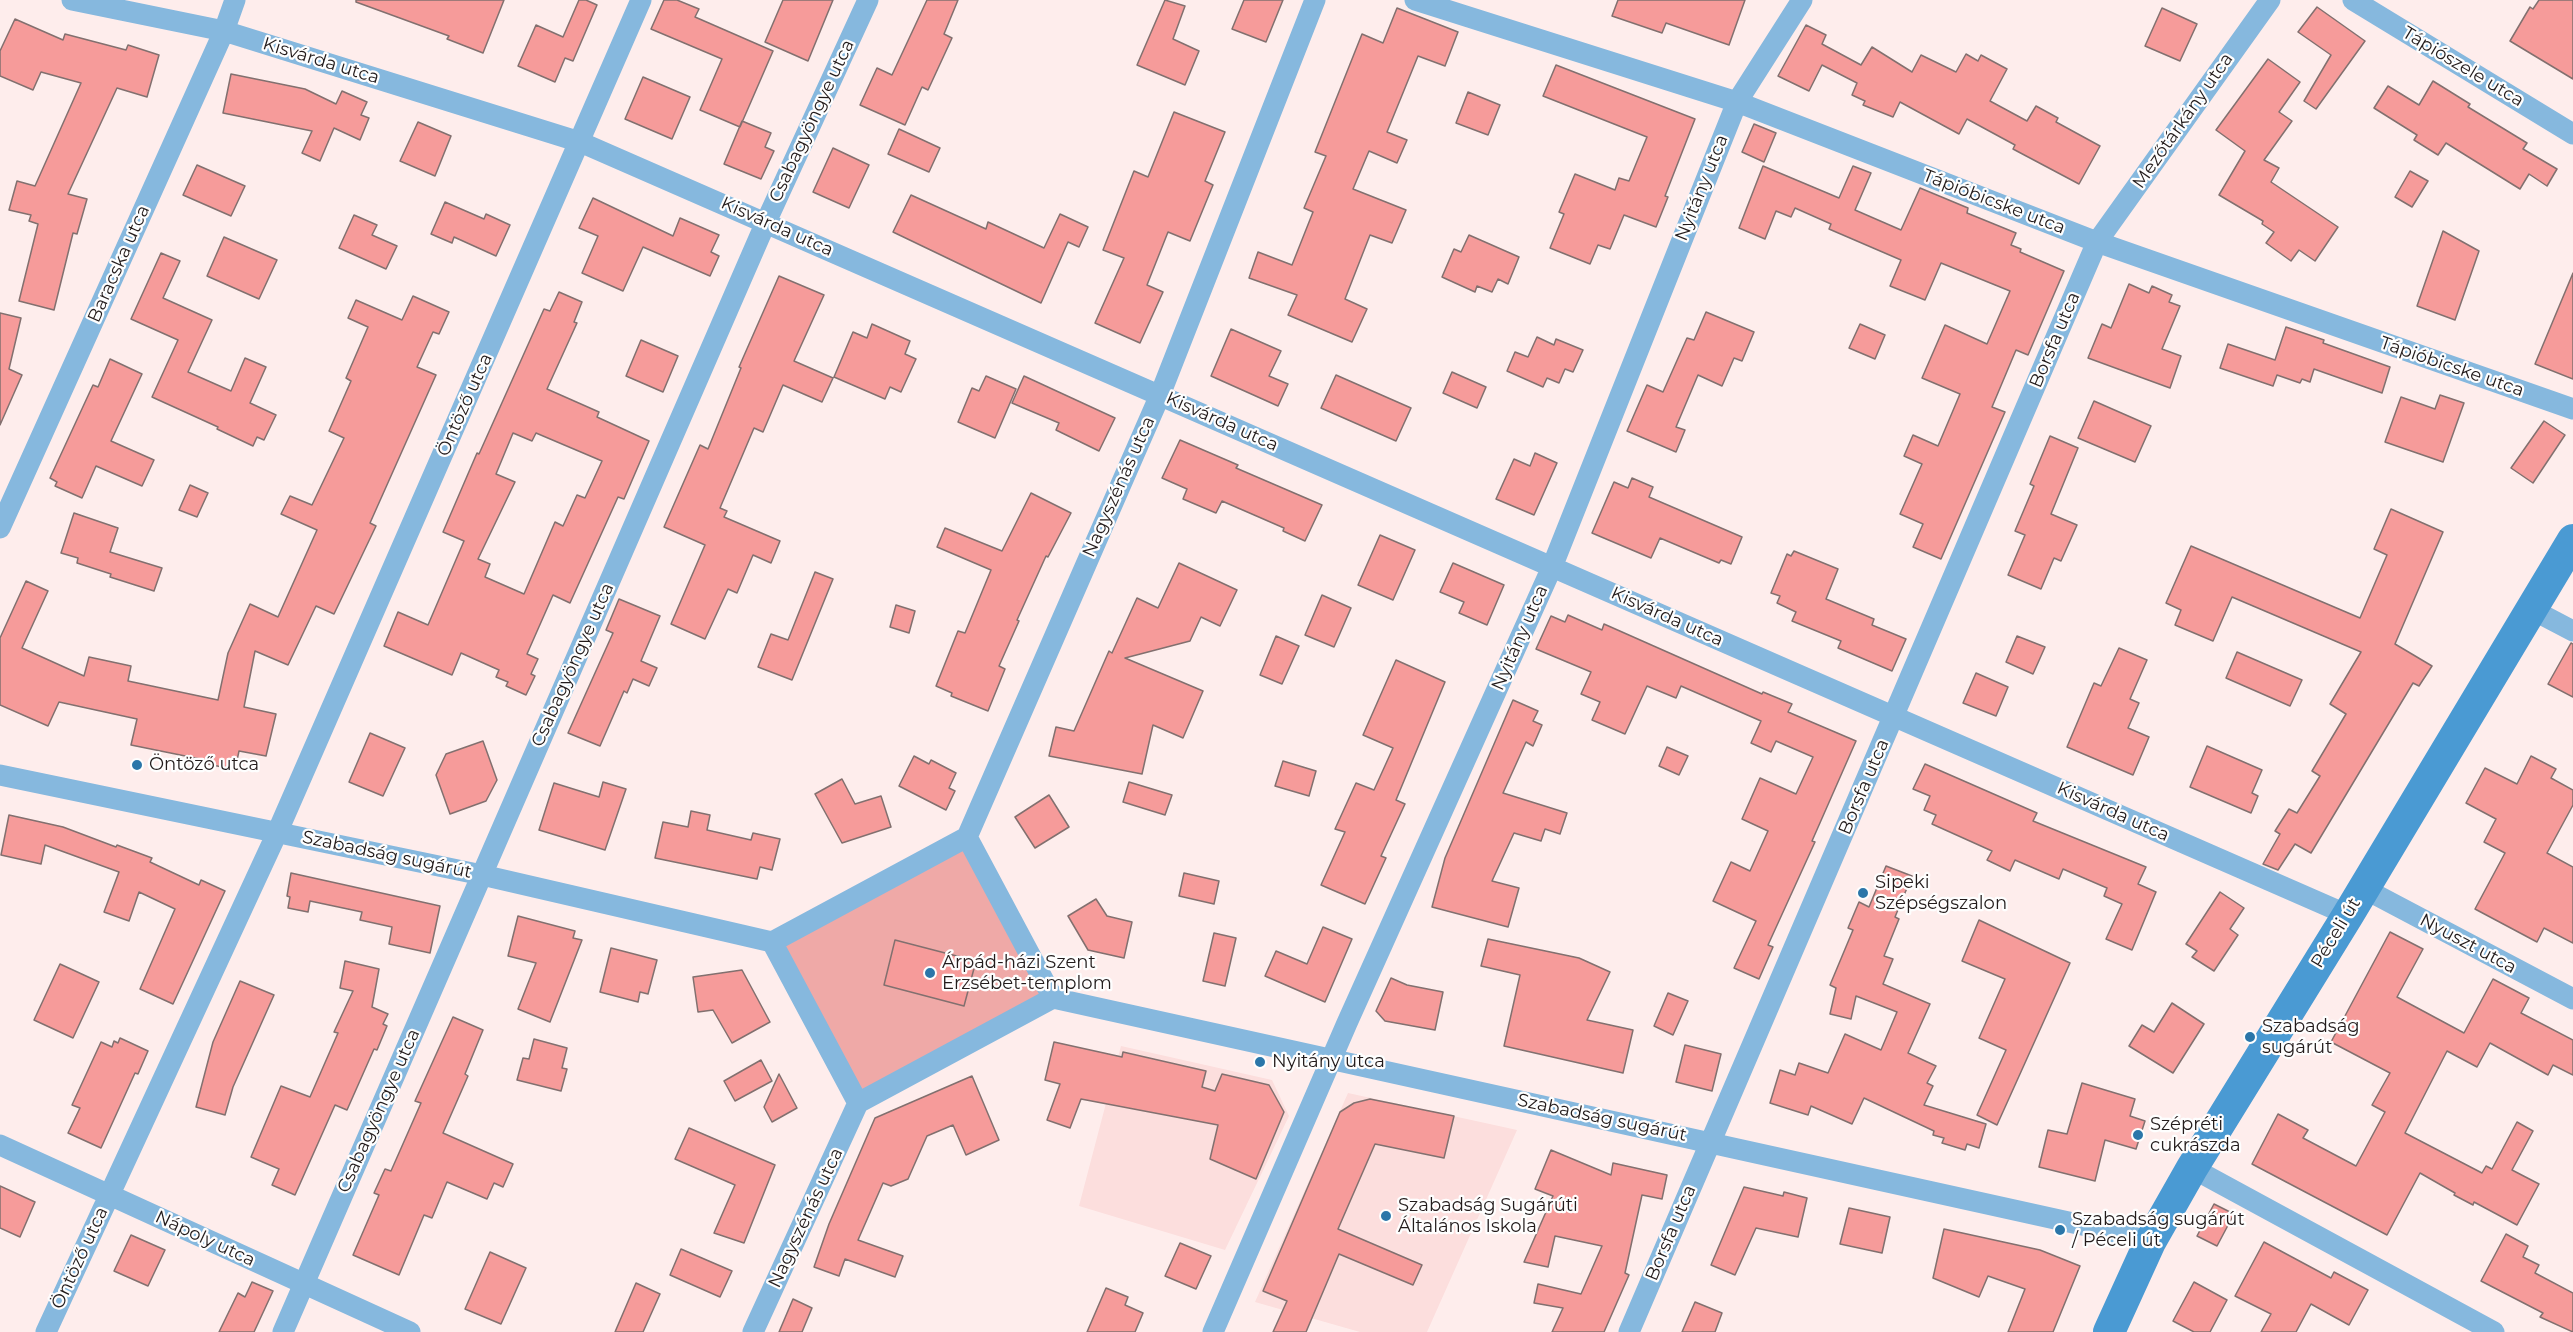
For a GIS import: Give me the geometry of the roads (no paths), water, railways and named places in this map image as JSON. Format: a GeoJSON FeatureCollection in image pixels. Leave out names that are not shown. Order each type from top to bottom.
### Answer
{"type":"FeatureCollection","features":[{"type":"Feature","properties":{"kind":"main road","name":"Péceli út"},"geometry":{"type":"LineString","coordinates":[[2109,1332],[2150,1242],[2192,1168],[2348,915],[2573,540]]}},
{"type":"Feature","properties":{"kind":"street","name":"Kisvárda utca"},"geometry":{"type":"LineString","coordinates":[[72,0],[224,31],[580,142],[2348,915]]}},
{"type":"Feature","properties":{"kind":"street","name":"Baracska utca"},"geometry":{"type":"LineString","coordinates":[[0,528],[224,31],[235,0]]}},
{"type":"Feature","properties":{"kind":"street","name":"Öntöző utca"},"geometry":{"type":"LineString","coordinates":[[46,1332],[277,833],[641,0]]}},
{"type":"Feature","properties":{"kind":"street","name":"Csabagyöngye utca"},"geometry":{"type":"LineString","coordinates":[[283,1332],[766,222],[868,0]]}},
{"type":"Feature","properties":{"kind":"street","name":"Nagyszénás utca"},"geometry":{"type":"LineString","coordinates":[[967,837],[1160,395],[1315,0]]}},
{"type":"Feature","properties":{"kind":"street","name":"Tápióbicske utca"},"geometry":{"type":"LineString","coordinates":[[1415,0],[1737,102],[2097,242],[2573,409]]}},
{"type":"Feature","properties":{"kind":"street","name":"Nyitány utca"},"geometry":{"type":"LineString","coordinates":[[1213,1332],[1331,1059],[1552,567],[1737,102],[1802,0]]}},
{"type":"Feature","properties":{"kind":"street","name":"Mezőtárkány utca"},"geometry":{"type":"LineString","coordinates":[[2097,242],[2270,0]]}},
{"type":"Feature","properties":{"kind":"street","name":"Tápiószele utca"},"geometry":{"type":"LineString","coordinates":[[2353,0],[2573,134]]}},
{"type":"Feature","properties":{"kind":"street","name":"Borsfa utca"},"geometry":{"type":"LineString","coordinates":[[1629,1332],[2097,242]]}},
{"type":"Feature","properties":{"kind":"street"},"geometry":{"type":"LineString","coordinates":[[2531,609],[2573,632]]}},
{"type":"Feature","properties":{"kind":"street","name":"Szabadság sugárút"},"geometry":{"type":"LineString","coordinates":[[0,775],[482,875],[772,942]]}},
{"type":"Feature","properties":{"kind":"street"},"geometry":{"type":"LineString","coordinates":[[967,837],[1053,998],[858,1103],[772,942],[967,837]]}},
{"type":"Feature","properties":{"kind":"street","name":"Nyuszt utca"},"geometry":{"type":"LineString","coordinates":[[2363,888],[2573,999]]}},
{"type":"Feature","properties":{"kind":"street","name":"Szabadság sugárút"},"geometry":{"type":"LineString","coordinates":[[1053,998],[1710,1142],[2123,1234],[2150,1242]]}},
{"type":"Feature","properties":{"kind":"street","name":"Nagyszénás utca"},"geometry":{"type":"LineString","coordinates":[[753,1332],[858,1103]]}},
{"type":"Feature","properties":{"kind":"street","name":"Nápoly utca"},"geometry":{"type":"LineString","coordinates":[[0,1145],[410,1332]]}},
{"type":"Feature","properties":{"kind":"street"},"geometry":{"type":"LineString","coordinates":[[2192,1168],[2494,1332]]}},
{"type":"Feature","properties":{"kind":"place","name":"Öntöző utca"},"geometry":{"type":"Point","coordinates":[137,765]}},
{"type":"Feature","properties":{"kind":"place","name":"Sipeki Szépségszalon"},"geometry":{"type":"Point","coordinates":[1863,893]}},
{"type":"Feature","properties":{"kind":"place","name":"Árpád-házi Szent Erzsébet-templom"},"geometry":{"type":"Point","coordinates":[930,973]}},
{"type":"Feature","properties":{"kind":"place","name":"Szabadság sugárút"},"geometry":{"type":"Point","coordinates":[2250,1037]}},
{"type":"Feature","properties":{"kind":"place","name":"Nyitány utca"},"geometry":{"type":"Point","coordinates":[1260,1062]}},
{"type":"Feature","properties":{"kind":"place","name":"Szépréti cukrászda"},"geometry":{"type":"Point","coordinates":[2138,1135]}},
{"type":"Feature","properties":{"kind":"place","name":"Szabadság Sugárúti Általános Iskola"},"geometry":{"type":"Point","coordinates":[1386,1216]}},
{"type":"Feature","properties":{"kind":"place","name":"Szabadság sugárút / Péceli út"},"geometry":{"type":"Point","coordinates":[2060,1230]}}]}
